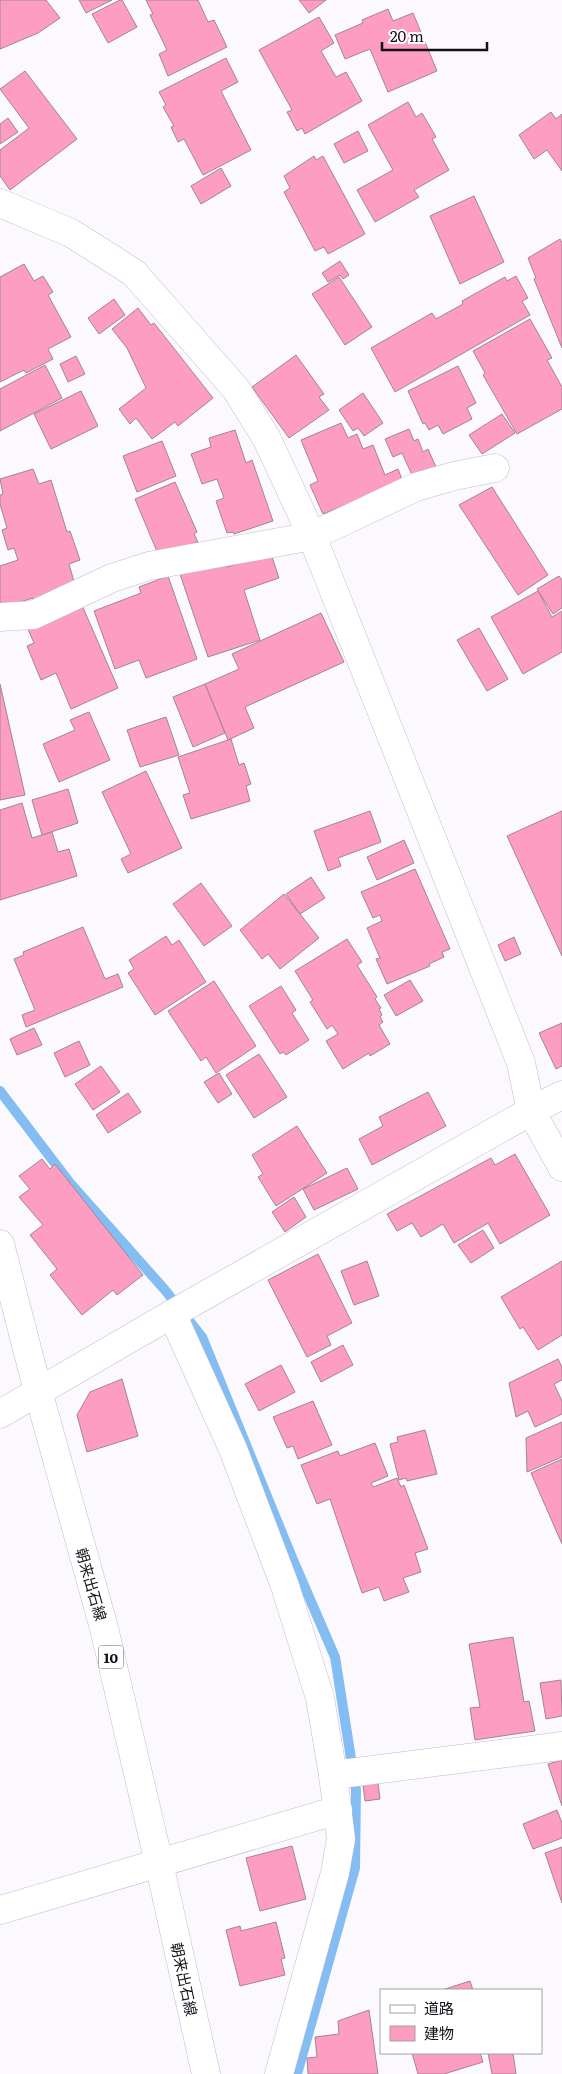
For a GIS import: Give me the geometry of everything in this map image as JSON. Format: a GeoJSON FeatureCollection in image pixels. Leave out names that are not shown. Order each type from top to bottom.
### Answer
{"type":"FeatureCollection","features":[{"type":"Feature","properties":{"kind":"street"},"geometry":{"type":"LineString","coordinates":[[0,202],[71,233],[134,273],[236,389],[267,439],[312,536],[521,1063],[530,1111],[562,1168]]}},
{"type":"Feature","properties":{"kind":"street"},"geometry":{"type":"LineString","coordinates":[[0,617],[33,615],[112,578],[149,566],[312,536],[416,487],[454,476],[495,468]]}},
{"type":"Feature","properties":{"kind":"street"},"geometry":{"type":"LineString","coordinates":[[0,1414],[172,1314],[530,1111],[562,1095]]}},
{"type":"Feature","properties":{"kind":"street","name":"朝来出石線"},"geometry":{"type":"LineString","coordinates":[[0,1244],[38,1391],[104,1628],[206,2074]]}},
{"type":"Feature","properties":{"kind":"street"},"geometry":{"type":"LineString","coordinates":[[172,1314],[234,1449],[285,1586],[320,1698],[338,1810],[341,1838],[335,1873],[279,2074]]}},
{"type":"Feature","properties":{"kind":"street"},"geometry":{"type":"LineString","coordinates":[[333,1775],[562,1746]]}},
{"type":"Feature","properties":{"kind":"street"},"geometry":{"type":"LineString","coordinates":[[0,1910],[338,1810]]}},
{"type":"Feature","properties":{"kind":"building"},"geometry":{"type":"Polygon","coordinates":[[[0,0],[46,0],[60,18],[38,33],[0,49],[0,0]]]}},
{"type":"Feature","properties":{"kind":"building"},"geometry":{"type":"Polygon","coordinates":[[[79,0],[112,0],[86,13],[79,0]]]}},
{"type":"Feature","properties":{"kind":"building"},"geometry":{"type":"Polygon","coordinates":[[[122,0],[137,27],[108,43],[92,14],[122,0]]]}},
{"type":"Feature","properties":{"kind":"building"},"geometry":{"type":"Polygon","coordinates":[[[146,0],[198,0],[208,22],[214,20],[227,47],[168,76],[159,54],[167,50],[150,15],[153,14],[146,0]]]}},
{"type":"Feature","properties":{"kind":"building"},"geometry":{"type":"Polygon","coordinates":[[[299,0],[326,0],[309,13],[299,0]]]}},
{"type":"Feature","properties":{"kind":"building"},"geometry":{"type":"Polygon","coordinates":[[[388,9],[393,21],[413,13],[437,71],[388,92],[370,49],[345,59],[335,35],[363,23],[362,20],[388,9]]]}},
{"type":"Feature","properties":{"kind":"building"},"geometry":{"type":"Polygon","coordinates":[[[319,17],[334,43],[321,51],[336,77],[346,72],[362,101],[305,134],[302,128],[297,131],[287,112],[292,110],[259,50],[319,17]]]}},
{"type":"Feature","properties":{"kind":"building"},"geometry":{"type":"Polygon","coordinates":[[[226,58],[238,82],[221,91],[251,150],[203,175],[184,139],[178,142],[171,127],[174,126],[163,107],[166,105],[159,92],[226,58]]]}},
{"type":"Feature","properties":{"kind":"building"},"geometry":{"type":"Polygon","coordinates":[[[25,71],[77,139],[10,190],[0,176],[0,150],[29,128],[0,89],[25,71]]]}},
{"type":"Feature","properties":{"kind":"building"},"geometry":{"type":"Polygon","coordinates":[[[408,102],[416,117],[422,113],[436,137],[432,139],[449,170],[414,190],[419,197],[375,222],[357,190],[393,170],[368,125],[408,102]]]}},
{"type":"Feature","properties":{"kind":"building"},"geometry":{"type":"Polygon","coordinates":[[[551,112],[556,119],[562,114],[562,171],[547,150],[534,159],[519,135],[551,112]]]}},
{"type":"Feature","properties":{"kind":"building"},"geometry":{"type":"Polygon","coordinates":[[[8,118],[18,132],[0,144],[0,124],[8,118]]]}},
{"type":"Feature","properties":{"kind":"building"},"geometry":{"type":"Polygon","coordinates":[[[358,131],[368,151],[344,163],[334,144],[358,131]]]}},
{"type":"Feature","properties":{"kind":"building"},"geometry":{"type":"Polygon","coordinates":[[[314,156],[316,160],[323,156],[365,234],[328,254],[324,247],[315,251],[284,192],[290,188],[284,176],[314,156]]]}},
{"type":"Feature","properties":{"kind":"building"},"geometry":{"type":"Polygon","coordinates":[[[221,168],[231,186],[201,204],[191,186],[221,168]]]}},
{"type":"Feature","properties":{"kind":"building"},"geometry":{"type":"Polygon","coordinates":[[[474,196],[504,262],[460,284],[430,216],[474,196]]]}},
{"type":"Feature","properties":{"kind":"building"},"geometry":{"type":"Polygon","coordinates":[[[560,239],[562,243],[562,348],[534,279],[536,278],[528,258],[560,239]]]}},
{"type":"Feature","properties":{"kind":"building"},"geometry":{"type":"Polygon","coordinates":[[[340,261],[349,275],[343,279],[340,275],[328,282],[322,273],[340,261]]]}},
{"type":"Feature","properties":{"kind":"building"},"geometry":{"type":"Polygon","coordinates":[[[24,264],[34,281],[43,276],[53,292],[48,295],[71,337],[48,349],[53,359],[26,373],[24,370],[0,382],[0,277],[24,264]]]}},
{"type":"Feature","properties":{"kind":"building"},"geometry":{"type":"Polygon","coordinates":[[[516,276],[528,298],[522,301],[530,315],[395,392],[371,348],[432,313],[436,319],[463,304],[462,301],[505,277],[507,281],[516,276]]]}},
{"type":"Feature","properties":{"kind":"building"},"geometry":{"type":"Polygon","coordinates":[[[339,277],[372,327],[345,345],[312,294],[339,277]]]}},
{"type":"Feature","properties":{"kind":"building"},"geometry":{"type":"Polygon","coordinates":[[[114,299],[125,315],[99,334],[88,318],[114,299]]]}},
{"type":"Feature","properties":{"kind":"building"},"geometry":{"type":"Polygon","coordinates":[[[138,308],[151,325],[154,323],[213,398],[178,426],[175,422],[152,439],[136,418],[130,424],[119,409],[146,388],[127,348],[112,329],[138,308]]]}},
{"type":"Feature","properties":{"kind":"building"},"geometry":{"type":"Polygon","coordinates":[[[530,319],[552,358],[547,360],[562,387],[562,409],[517,434],[483,375],[485,373],[473,351],[530,319]]]}},
{"type":"Feature","properties":{"kind":"building"},"geometry":{"type":"Polygon","coordinates":[[[296,355],[324,394],[319,397],[329,410],[289,438],[252,387],[296,355]]]}},
{"type":"Feature","properties":{"kind":"building"},"geometry":{"type":"Polygon","coordinates":[[[76,356],[85,374],[68,382],[60,364],[76,356]]]}},
{"type":"Feature","properties":{"kind":"building"},"geometry":{"type":"Polygon","coordinates":[[[45,365],[62,398],[0,431],[0,389],[45,365]]]}},
{"type":"Feature","properties":{"kind":"building"},"geometry":{"type":"Polygon","coordinates":[[[458,366],[476,403],[467,408],[472,419],[443,434],[438,425],[429,430],[425,423],[423,424],[408,391],[458,366]]]}},
{"type":"Feature","properties":{"kind":"building"},"geometry":{"type":"Polygon","coordinates":[[[81,391],[98,426],[51,449],[34,414],[81,391]]]}},
{"type":"Feature","properties":{"kind":"building"},"geometry":{"type":"Polygon","coordinates":[[[363,393],[383,423],[364,436],[358,428],[353,431],[339,410],[363,393]]]}},
{"type":"Feature","properties":{"kind":"building"},"geometry":{"type":"Polygon","coordinates":[[[502,414],[515,433],[482,454],[469,435],[502,414]]]}},
{"type":"Feature","properties":{"kind":"building"},"geometry":{"type":"Polygon","coordinates":[[[341,423],[348,438],[357,434],[363,449],[373,445],[385,475],[398,469],[403,482],[323,514],[310,485],[318,481],[301,440],[341,423]]]}},
{"type":"Feature","properties":{"kind":"building"},"geometry":{"type":"Polygon","coordinates":[[[409,429],[414,441],[418,439],[423,452],[428,449],[436,467],[413,477],[402,453],[393,457],[385,439],[409,429]]]}},
{"type":"Feature","properties":{"kind":"building"},"geometry":{"type":"Polygon","coordinates":[[[235,430],[246,463],[252,460],[273,521],[234,534],[233,532],[227,533],[216,501],[224,498],[217,479],[202,484],[191,454],[211,447],[209,438],[235,430]]]}},
{"type":"Feature","properties":{"kind":"building"},"geometry":{"type":"Polygon","coordinates":[[[162,441],[176,476],[137,492],[123,456],[162,441]]]}},
{"type":"Feature","properties":{"kind":"building"},"geometry":{"type":"Polygon","coordinates":[[[33,469],[39,484],[51,480],[67,532],[70,531],[80,560],[69,564],[75,585],[34,601],[33,598],[7,606],[6,602],[0,604],[0,566],[18,560],[14,548],[8,550],[2,530],[7,528],[0,504],[0,495],[3,494],[0,479],[33,469]]]}},
{"type":"Feature","properties":{"kind":"building"},"geometry":{"type":"Polygon","coordinates":[[[175,482],[197,532],[194,534],[198,542],[158,554],[135,499],[175,482]]]}},
{"type":"Feature","properties":{"kind":"building"},"geometry":{"type":"Polygon","coordinates":[[[492,487],[548,575],[518,595],[459,505],[492,487]]]}},
{"type":"Feature","properties":{"kind":"building"},"geometry":{"type":"Polygon","coordinates":[[[271,554],[279,578],[244,590],[260,640],[208,657],[180,574],[225,561],[227,567],[271,554]]]}},
{"type":"Feature","properties":{"kind":"building"},"geometry":{"type":"Polygon","coordinates":[[[168,576],[197,659],[146,678],[139,660],[115,669],[94,611],[141,593],[139,587],[168,576]]]}},
{"type":"Feature","properties":{"kind":"building"},"geometry":{"type":"Polygon","coordinates":[[[559,576],[562,580],[562,608],[553,614],[537,589],[559,576]]]}},
{"type":"Feature","properties":{"kind":"building"},"geometry":{"type":"Polygon","coordinates":[[[538,591],[552,617],[562,611],[562,652],[523,674],[491,617],[538,591]]]}},
{"type":"Feature","properties":{"kind":"building"},"geometry":{"type":"Polygon","coordinates":[[[81,603],[118,688],[71,709],[56,673],[41,680],[27,646],[34,643],[27,627],[81,603]]]}},
{"type":"Feature","properties":{"kind":"building"},"geometry":{"type":"Polygon","coordinates":[[[321,613],[344,662],[245,707],[254,728],[228,740],[205,684],[239,669],[232,654],[321,613]]]}},
{"type":"Feature","properties":{"kind":"building"},"geometry":{"type":"Polygon","coordinates":[[[479,628],[508,679],[487,691],[457,640],[479,628]]]}},
{"type":"Feature","properties":{"kind":"building"},"geometry":{"type":"Polygon","coordinates":[[[0,684],[25,795],[0,800],[0,684]]]}},
{"type":"Feature","properties":{"kind":"building"},"geometry":{"type":"Polygon","coordinates":[[[205,684],[225,733],[193,747],[173,697],[205,684]]]}},
{"type":"Feature","properties":{"kind":"building"},"geometry":{"type":"Polygon","coordinates":[[[89,712],[110,760],[59,782],[43,744],[75,730],[70,720],[89,712]]]}},
{"type":"Feature","properties":{"kind":"building"},"geometry":{"type":"Polygon","coordinates":[[[166,717],[179,755],[140,767],[127,730],[166,717]]]}},
{"type":"Feature","properties":{"kind":"building"},"geometry":{"type":"Polygon","coordinates":[[[231,739],[239,765],[244,763],[251,784],[246,786],[250,801],[191,819],[183,795],[190,793],[178,757],[231,739]]]}},
{"type":"Feature","properties":{"kind":"building"},"geometry":{"type":"Polygon","coordinates":[[[146,771],[182,848],[128,873],[121,859],[131,854],[102,792],[146,771]]]}},
{"type":"Feature","properties":{"kind":"building"},"geometry":{"type":"Polygon","coordinates":[[[68,789],[78,823],[42,835],[32,800],[68,789]]]}},
{"type":"Feature","properties":{"kind":"building"},"geometry":{"type":"Polygon","coordinates":[[[22,803],[32,838],[52,832],[58,852],[69,849],[77,876],[0,900],[0,810],[22,803]]]}},
{"type":"Feature","properties":{"kind":"building"},"geometry":{"type":"Polygon","coordinates":[[[370,811],[381,842],[338,858],[341,866],[328,871],[314,831],[370,811]]]}},
{"type":"Feature","properties":{"kind":"building"},"geometry":{"type":"Polygon","coordinates":[[[562,811],[562,956],[507,836],[562,811]]]}},
{"type":"Feature","properties":{"kind":"building"},"geometry":{"type":"Polygon","coordinates":[[[404,840],[414,863],[377,880],[367,857],[404,840]]]}},
{"type":"Feature","properties":{"kind":"building"},"geometry":{"type":"Polygon","coordinates":[[[415,869],[450,949],[442,952],[444,957],[429,964],[430,966],[387,984],[376,959],[380,958],[367,928],[382,921],[380,915],[373,918],[361,892],[415,869]]]}},
{"type":"Feature","properties":{"kind":"building"},"geometry":{"type":"Polygon","coordinates":[[[311,877],[325,898],[300,914],[286,894],[311,877]]]}},
{"type":"Feature","properties":{"kind":"building"},"geometry":{"type":"Polygon","coordinates":[[[201,883],[232,926],[204,946],[173,904],[201,883]]]}},
{"type":"Feature","properties":{"kind":"building"},"geometry":{"type":"Polygon","coordinates":[[[284,894],[319,938],[280,969],[268,954],[262,959],[240,930],[284,894]]]}},
{"type":"Feature","properties":{"kind":"building"},"geometry":{"type":"Polygon","coordinates":[[[83,927],[105,979],[118,974],[123,987],[26,1027],[22,1015],[35,1010],[14,959],[24,955],[23,952],[83,927]]]}},
{"type":"Feature","properties":{"kind":"building"},"geometry":{"type":"Polygon","coordinates":[[[166,936],[172,945],[179,940],[206,982],[155,1015],[128,973],[134,969],[129,960],[166,936]]]}},
{"type":"Feature","properties":{"kind":"building"},"geometry":{"type":"Polygon","coordinates":[[[514,937],[521,954],[505,961],[498,945],[514,937]]]}},
{"type":"Feature","properties":{"kind":"building"},"geometry":{"type":"Polygon","coordinates":[[[347,939],[362,962],[357,965],[377,997],[375,999],[381,1008],[379,1009],[382,1015],[380,1017],[383,1022],[379,1025],[390,1044],[370,1056],[369,1053],[343,1069],[326,1041],[338,1034],[332,1025],[327,1029],[310,1002],[313,1000],[295,971],[347,939]]]}},
{"type":"Feature","properties":{"kind":"building"},"geometry":{"type":"Polygon","coordinates":[[[410,980],[423,1001],[396,1016],[384,995],[410,980]]]}},
{"type":"Feature","properties":{"kind":"building"},"geometry":{"type":"Polygon","coordinates":[[[214,981],[256,1046],[216,1073],[206,1057],[201,1061],[168,1011],[214,981]]]}},
{"type":"Feature","properties":{"kind":"building"},"geometry":{"type":"Polygon","coordinates":[[[281,986],[296,1010],[292,1013],[309,1040],[286,1055],[283,1052],[280,1054],[249,1006],[281,986]]]}},
{"type":"Feature","properties":{"kind":"building"},"geometry":{"type":"Polygon","coordinates":[[[562,1023],[562,1066],[556,1069],[539,1033],[562,1023]]]}},
{"type":"Feature","properties":{"kind":"building"},"geometry":{"type":"Polygon","coordinates":[[[34,1028],[42,1045],[17,1055],[10,1039],[34,1028]]]}},
{"type":"Feature","properties":{"kind":"building"},"geometry":{"type":"Polygon","coordinates":[[[79,1041],[90,1065],[65,1077],[54,1053],[79,1041]]]}},
{"type":"Feature","properties":{"kind":"building"},"geometry":{"type":"Polygon","coordinates":[[[259,1054],[287,1097],[254,1118],[226,1075],[259,1054]]]}},
{"type":"Feature","properties":{"kind":"building"},"geometry":{"type":"Polygon","coordinates":[[[101,1066],[120,1092],[93,1110],[75,1084],[101,1066]]]}},
{"type":"Feature","properties":{"kind":"building"},"geometry":{"type":"Polygon","coordinates":[[[219,1073],[232,1094],[218,1103],[204,1082],[219,1073]]]}},
{"type":"Feature","properties":{"kind":"building"},"geometry":{"type":"Polygon","coordinates":[[[428,1092],[446,1126],[372,1165],[359,1139],[383,1126],[379,1117],[428,1092]]]}},
{"type":"Feature","properties":{"kind":"building"},"geometry":{"type":"Polygon","coordinates":[[[128,1093],[141,1112],[108,1133],[96,1115],[128,1093]]]}},
{"type":"Feature","properties":{"kind":"building"},"geometry":{"type":"Polygon","coordinates":[[[297,1126],[327,1173],[276,1206],[258,1177],[263,1174],[252,1155],[297,1126]]]}},
{"type":"Feature","properties":{"kind":"building"},"geometry":{"type":"Polygon","coordinates":[[[515,1154],[550,1215],[500,1244],[488,1223],[454,1243],[443,1224],[421,1237],[412,1223],[397,1231],[387,1214],[491,1158],[495,1165],[515,1154]]]}},
{"type":"Feature","properties":{"kind":"building"},"geometry":{"type":"Polygon","coordinates":[[[42,1159],[50,1169],[55,1164],[143,1275],[117,1295],[113,1290],[82,1315],[50,1275],[57,1269],[30,1235],[43,1225],[19,1197],[30,1189],[19,1176],[42,1159]]]}},
{"type":"Feature","properties":{"kind":"building"},"geometry":{"type":"Polygon","coordinates":[[[347,1168],[358,1189],[314,1210],[303,1189],[347,1168]]]}},
{"type":"Feature","properties":{"kind":"building"},"geometry":{"type":"Polygon","coordinates":[[[294,1197],[306,1217],[285,1232],[272,1212],[294,1197]]]}},
{"type":"Feature","properties":{"kind":"building"},"geometry":{"type":"Polygon","coordinates":[[[483,1230],[494,1248],[471,1263],[458,1245],[483,1230]]]}},
{"type":"Feature","properties":{"kind":"building"},"geometry":{"type":"Polygon","coordinates":[[[318,1254],[352,1323],[327,1336],[331,1345],[307,1357],[268,1280],[318,1254]]]}},
{"type":"Feature","properties":{"kind":"building"},"geometry":{"type":"Polygon","coordinates":[[[367,1261],[379,1296],[354,1305],[341,1271],[367,1261]]]}},
{"type":"Feature","properties":{"kind":"building"},"geometry":{"type":"Polygon","coordinates":[[[562,1261],[562,1335],[538,1350],[523,1327],[520,1329],[501,1297],[562,1261]]]}},
{"type":"Feature","properties":{"kind":"building"},"geometry":{"type":"Polygon","coordinates":[[[343,1345],[353,1365],[321,1382],[311,1362],[343,1345]]]}},
{"type":"Feature","properties":{"kind":"building"},"geometry":{"type":"Polygon","coordinates":[[[558,1359],[562,1367],[562,1380],[554,1384],[562,1401],[562,1414],[535,1427],[528,1411],[516,1417],[509,1383],[558,1359]]]}},
{"type":"Feature","properties":{"kind":"building"},"geometry":{"type":"Polygon","coordinates":[[[281,1365],[295,1392],[259,1411],[245,1384],[281,1365]]]}},
{"type":"Feature","properties":{"kind":"building"},"geometry":{"type":"Polygon","coordinates":[[[122,1379],[138,1436],[87,1452],[77,1415],[90,1392],[122,1379]]]}},
{"type":"Feature","properties":{"kind":"building"},"geometry":{"type":"Polygon","coordinates":[[[313,1401],[332,1445],[298,1459],[293,1446],[287,1448],[273,1417],[313,1401]]]}},
{"type":"Feature","properties":{"kind":"building"},"geometry":{"type":"Polygon","coordinates":[[[562,1422],[562,1457],[527,1472],[526,1438],[562,1422]]]}},
{"type":"Feature","properties":{"kind":"building"},"geometry":{"type":"Polygon","coordinates":[[[425,1430],[437,1474],[407,1481],[406,1478],[399,1480],[390,1444],[398,1442],[397,1437],[425,1430]]]}},
{"type":"Feature","properties":{"kind":"building"},"geometry":{"type":"Polygon","coordinates":[[[375,1443],[388,1476],[371,1483],[373,1487],[397,1478],[401,1487],[404,1485],[428,1549],[415,1553],[421,1572],[403,1578],[409,1592],[384,1601],[379,1587],[362,1593],[330,1499],[317,1504],[301,1465],[338,1451],[340,1456],[375,1443]]]}},
{"type":"Feature","properties":{"kind":"building"},"geometry":{"type":"Polygon","coordinates":[[[562,1459],[562,1544],[531,1473],[562,1459]]]}},
{"type":"Feature","properties":{"kind":"building"},"geometry":{"type":"Polygon","coordinates":[[[513,1637],[524,1702],[529,1701],[535,1731],[475,1740],[470,1708],[480,1707],[469,1644],[513,1637]]]}},
{"type":"Feature","properties":{"kind":"building"},"geometry":{"type":"Polygon","coordinates":[[[561,1680],[562,1716],[546,1719],[540,1683],[561,1680]]]}},
{"type":"Feature","properties":{"kind":"building"},"geometry":{"type":"Polygon","coordinates":[[[562,1760],[562,1806],[548,1764],[562,1760]]]}},
{"type":"Feature","properties":{"kind":"building"},"geometry":{"type":"Polygon","coordinates":[[[378,1783],[380,1799],[365,1801],[363,1785],[378,1783]]]}},
{"type":"Feature","properties":{"kind":"building"},"geometry":{"type":"Polygon","coordinates":[[[557,1810],[562,1823],[562,1838],[533,1849],[523,1824],[557,1810]]]}},
{"type":"Feature","properties":{"kind":"building"},"geometry":{"type":"Polygon","coordinates":[[[292,1846],[306,1899],[260,1911],[246,1858],[292,1846]]]}},
{"type":"Feature","properties":{"kind":"building"},"geometry":{"type":"Polygon","coordinates":[[[562,1847],[562,1903],[545,1853],[562,1847]]]}},
{"type":"Feature","properties":{"kind":"building"},"geometry":{"type":"Polygon","coordinates":[[[276,1922],[285,1958],[281,1959],[285,1975],[240,1986],[226,1930],[240,1926],[241,1931],[276,1922]]]}},
{"type":"Feature","properties":{"kind":"building"},"geometry":{"type":"Polygon","coordinates":[[[470,1981],[473,1989],[445,1989],[470,1981]]]}},
{"type":"Feature","properties":{"kind":"building"},"geometry":{"type":"Polygon","coordinates":[[[369,2010],[378,2074],[308,2074],[307,2058],[317,2057],[315,2037],[339,2034],[338,2021],[369,2010]]]}},
{"type":"Feature","properties":{"kind":"building"},"geometry":{"type":"Polygon","coordinates":[[[412,2054],[480,2054],[483,2062],[444,2074],[418,2074],[412,2054]]]}},
{"type":"Feature","properties":{"kind":"building"},"geometry":{"type":"Polygon","coordinates":[[[488,2054],[513,2054],[516,2074],[492,2074],[488,2054]]]}},
{"type":"Feature","properties":{"kind":"waterway"},"geometry":{"type":"LineString","coordinates":[[0,1091],[70,1183],[165,1290],[202,1337],[293,1560],[335,1657],[356,1790],[355,1868],[297,2074]]}}]}
